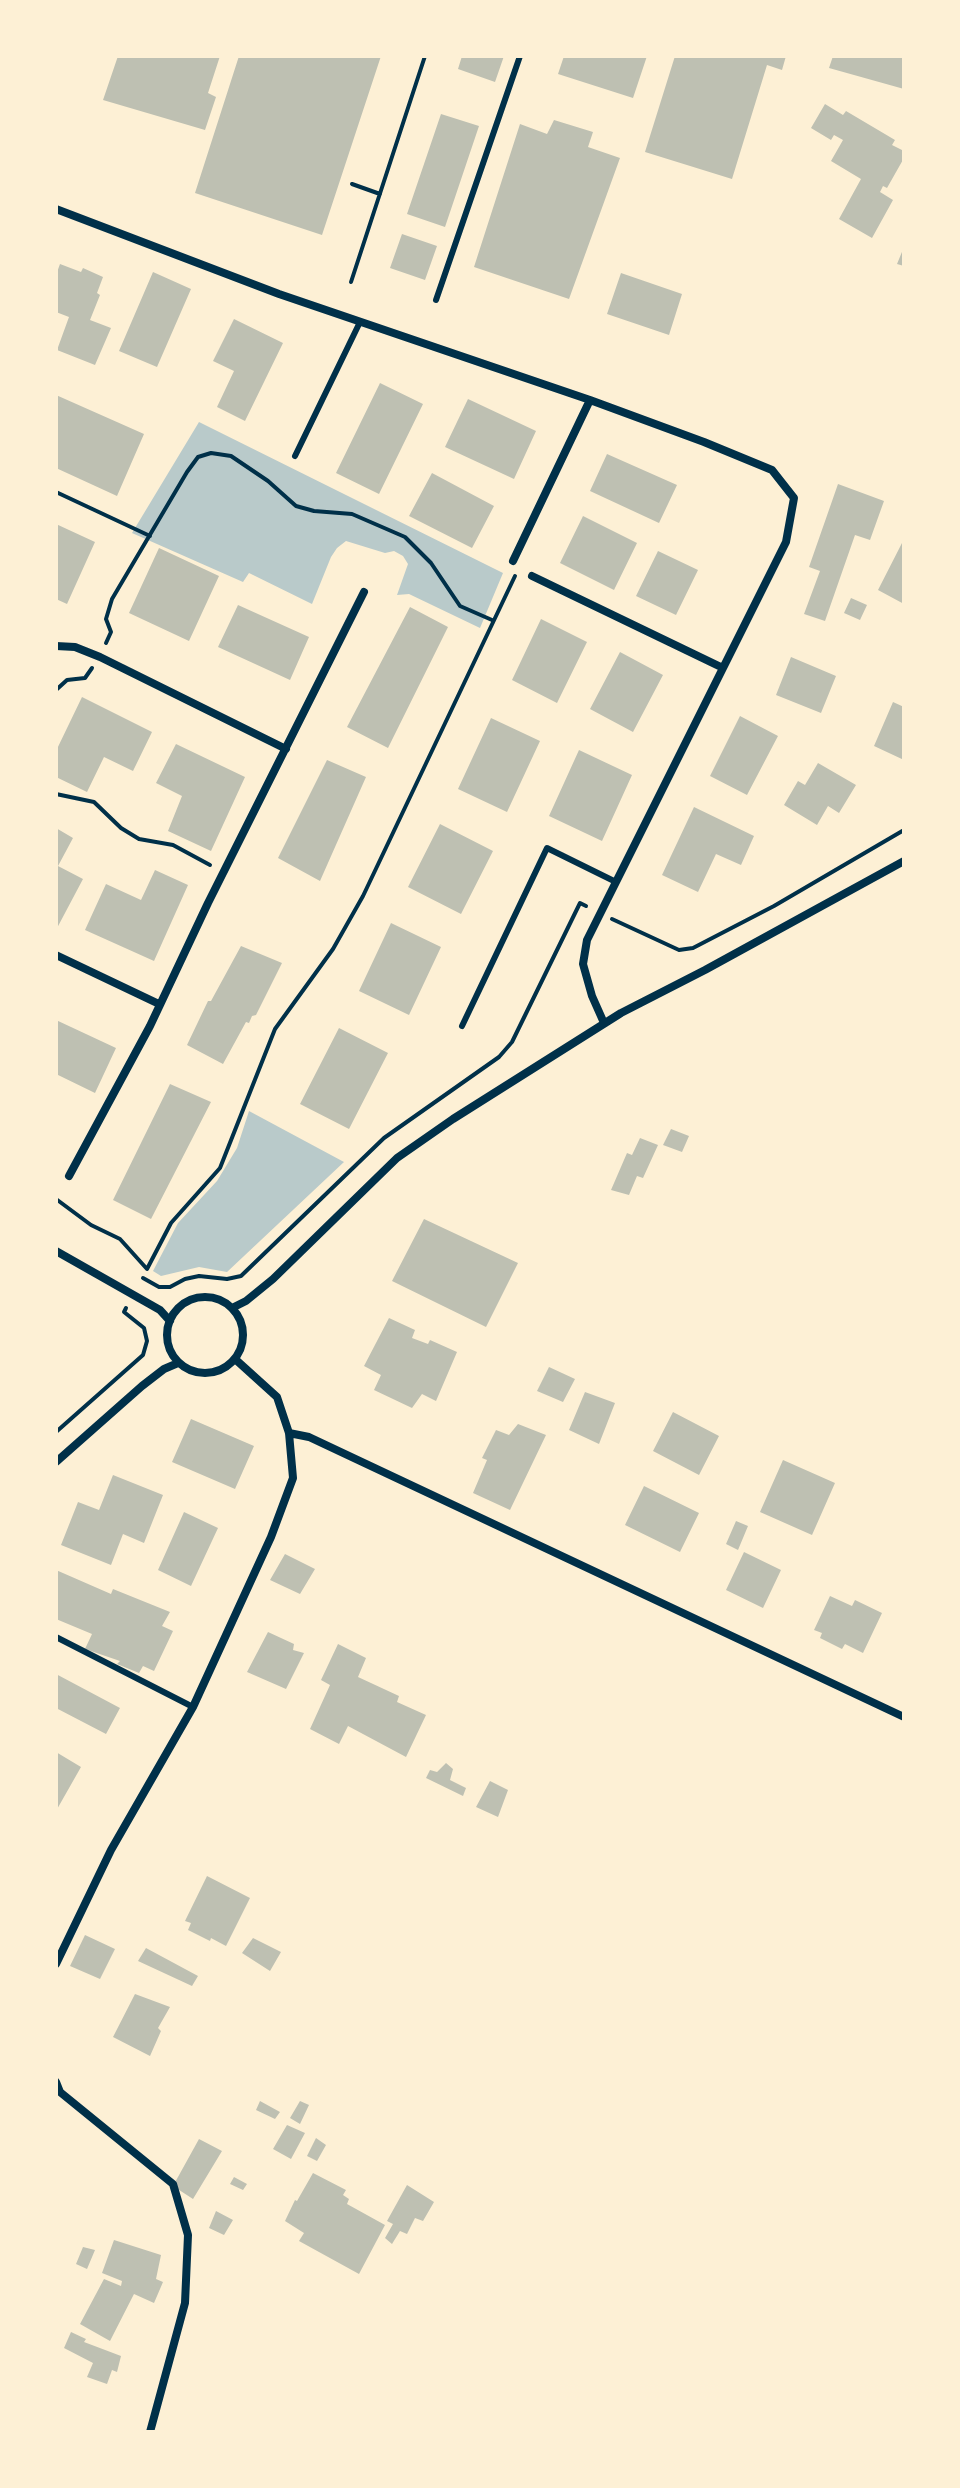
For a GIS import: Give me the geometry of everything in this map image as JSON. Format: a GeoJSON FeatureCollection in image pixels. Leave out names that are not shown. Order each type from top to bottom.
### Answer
{"type":"FeatureCollection","features":[{"type":"Feature","properties":{"kind":"street"},"geometry":{"type":"LineString","coordinates":[[56,209],[230,276],[590,400],[772,470],[794,498],[786,542],[587,940],[583,964],[604,1023]]}},
{"type":"Feature","properties":{"kind":"street"},"geometry":{"type":"LineString","coordinates":[[513,561],[590,400]]}},
{"type":"Feature","properties":{"kind":"street"},"geometry":{"type":"LineString","coordinates":[[532,576],[723,668]]}},
{"type":"Feature","properties":{"kind":"street"},"geometry":{"type":"LineString","coordinates":[[69,1176],[150,1026],[364,592]]}},
{"type":"Feature","properties":{"kind":"street"},"geometry":{"type":"LineString","coordinates":[[56,646],[75,647],[100,657],[286,749]]}},
{"type":"Feature","properties":{"kind":"street"},"geometry":{"type":"LineString","coordinates":[[232,1308],[273,1279],[397,1158],[604,1023],[904,861]]}},
{"type":"Feature","properties":{"kind":"street"},"geometry":{"type":"LineString","coordinates":[[56,955],[159,1004]]}},
{"type":"Feature","properties":{"kind":"street"},"geometry":{"type":"LineString","coordinates":[[56,1251],[160,1310],[170,1321]]}},
{"type":"Feature","properties":{"kind":"street"},"geometry":{"type":"LineString","coordinates":[[197,1298],[222,1301],[232,1308],[239,1317],[243,1338],[235,1359],[226,1368],[201,1374],[178,1363],[168,1343],[170,1321],[176,1310],[197,1298]]}},
{"type":"Feature","properties":{"kind":"street"},"geometry":{"type":"LineString","coordinates":[[56,1964],[111,1850],[193,1707],[271,1537],[293,1478],[289,1433],[277,1397],[235,1359]]}},
{"type":"Feature","properties":{"kind":"street"},"geometry":{"type":"LineString","coordinates":[[56,1462],[142,1386],[164,1369],[178,1363]]}},
{"type":"Feature","properties":{"kind":"street"},"geometry":{"type":"LineString","coordinates":[[289,1433],[309,1437],[904,1717]]}},
{"type":"Feature","properties":{"kind":"street"},"geometry":{"type":"LineString","coordinates":[[56,2082],[60,2092],[173,2184],[188,2235],[185,2303],[150,2432]]}},
{"type":"Feature","properties":{"kind":"lane"},"geometry":{"type":"LineString","coordinates":[[436,300],[520,56]]}},
{"type":"Feature","properties":{"kind":"lane"},"geometry":{"type":"LineString","coordinates":[[295,456],[360,322]]}},
{"type":"Feature","properties":{"kind":"lane"},"geometry":{"type":"LineString","coordinates":[[462,1026],[547,848],[616,882]]}},
{"type":"Feature","properties":{"kind":"lane"},"geometry":{"type":"LineString","coordinates":[[56,1637],[193,1707]]}},
{"type":"Feature","properties":{"kind":"path"},"geometry":{"type":"LineString","coordinates":[[351,282],[425,56]]}},
{"type":"Feature","properties":{"kind":"path"},"geometry":{"type":"LineString","coordinates":[[352,184],[380,194]]}},
{"type":"Feature","properties":{"kind":"path"},"geometry":{"type":"LineString","coordinates":[[56,690],[67,680],[85,678],[100,657],[111,632],[106,619],[112,599],[198,457],[211,453],[231,456],[268,481],[296,506],[314,511],[352,514],[405,537],[431,563],[460,606],[493,620]]}},
{"type":"Feature","properties":{"kind":"path"},"geometry":{"type":"LineString","coordinates":[[56,492],[150,536]]}},
{"type":"Feature","properties":{"kind":"path"},"geometry":{"type":"LineString","coordinates":[[56,1199],[91,1225],[120,1239],[147,1269],[171,1223],[220,1168],[275,1029],[333,949],[363,896],[513,575],[528,580],[532,576]]}},
{"type":"Feature","properties":{"kind":"path"},"geometry":{"type":"LineString","coordinates":[[56,794],[94,802],[121,828],[139,839],[173,845],[212,866]]}},
{"type":"Feature","properties":{"kind":"path"},"geometry":{"type":"LineString","coordinates":[[143,1278],[159,1287],[170,1287],[199,1276],[227,1279],[241,1276],[384,1138],[499,1057],[512,1042],[580,903],[679,950],[693,948],[774,906],[904,830]]}},
{"type":"Feature","properties":{"kind":"path"},"geometry":{"type":"LineString","coordinates":[[56,1432],[143,1355],[147,1341],[144,1328],[124,1312],[134,1295]]}},
{"type":"Feature","properties":{"kind":"shaded area"},"geometry":{"type":"Polygon","coordinates":[[[199,422],[503,573],[480,628],[409,594],[397,595],[408,564],[403,556],[394,551],[385,553],[346,541],[331,557],[312,604],[249,573],[243,582],[132,533],[199,422]]]}},
{"type":"Feature","properties":{"kind":"shaded area"},"geometry":{"type":"Polygon","coordinates":[[[249,1111],[344,1162],[227,1272],[199,1267],[161,1276],[153,1271],[178,1223],[217,1181],[237,1148],[249,1111]]]}},
{"type":"Feature","properties":{"kind":"building"},"geometry":{"type":"Polygon","coordinates":[[[118,56],[220,56],[208,93],[216,97],[205,130],[103,100],[118,56]]]}},
{"type":"Feature","properties":{"kind":"building"},"geometry":{"type":"Polygon","coordinates":[[[239,56],[381,56],[322,235],[195,193],[239,56]]]}},
{"type":"Feature","properties":{"kind":"building"},"geometry":{"type":"Polygon","coordinates":[[[462,56],[504,56],[495,82],[458,69],[462,56]]]}},
{"type":"Feature","properties":{"kind":"building"},"geometry":{"type":"Polygon","coordinates":[[[564,56],[647,56],[633,98],[558,74],[564,56]]]}},
{"type":"Feature","properties":{"kind":"building"},"geometry":{"type":"Polygon","coordinates":[[[675,56],[786,56],[782,70],[767,65],[732,179],[645,152],[675,56]]]}},
{"type":"Feature","properties":{"kind":"building"},"geometry":{"type":"Polygon","coordinates":[[[833,56],[904,56],[904,89],[829,68],[833,56]]]}},
{"type":"Feature","properties":{"kind":"building"},"geometry":{"type":"Polygon","coordinates":[[[825,104],[843,115],[846,111],[895,140],[892,145],[904,151],[904,158],[887,188],[883,186],[880,192],[893,200],[872,238],[839,219],[861,179],[831,161],[843,140],[834,135],[831,140],[811,128],[825,104]]]}},
{"type":"Feature","properties":{"kind":"building"},"geometry":{"type":"Polygon","coordinates":[[[441,114],[479,126],[445,227],[407,214],[441,114]]]}},
{"type":"Feature","properties":{"kind":"building"},"geometry":{"type":"Polygon","coordinates":[[[554,120],[593,132],[588,147],[620,158],[569,299],[474,267],[520,124],[547,134],[554,120]]]}},
{"type":"Feature","properties":{"kind":"building"},"geometry":{"type":"Polygon","coordinates":[[[402,234],[437,246],[425,280],[390,268],[402,234]]]}},
{"type":"Feature","properties":{"kind":"building"},"geometry":{"type":"Polygon","coordinates":[[[904,247],[904,266],[897,264],[904,247]]]}},
{"type":"Feature","properties":{"kind":"building"},"geometry":{"type":"Polygon","coordinates":[[[60,264],[81,272],[83,268],[103,277],[90,320],[111,328],[95,365],[57,350],[69,317],[56,312],[56,275],[60,264]]]}},
{"type":"Feature","properties":{"kind":"building"},"geometry":{"type":"Polygon","coordinates":[[[153,272],[191,289],[157,367],[119,351],[153,272]]]}},
{"type":"Feature","properties":{"kind":"building"},"geometry":{"type":"Polygon","coordinates":[[[621,273],[682,294],[669,335],[607,314],[621,273]]]}},
{"type":"Feature","properties":{"kind":"building"},"geometry":{"type":"Polygon","coordinates":[[[234,319],[283,343],[245,421],[217,407],[234,371],[213,361],[234,319]]]}},
{"type":"Feature","properties":{"kind":"building"},"geometry":{"type":"Polygon","coordinates":[[[380,383],[423,404],[379,494],[336,473],[380,383]]]}},
{"type":"Feature","properties":{"kind":"building"},"geometry":{"type":"Polygon","coordinates":[[[56,395],[144,434],[117,496],[56,468],[56,395]]]}},
{"type":"Feature","properties":{"kind":"building"},"geometry":{"type":"Polygon","coordinates":[[[468,399],[536,431],[514,479],[445,447],[468,399]]]}},
{"type":"Feature","properties":{"kind":"building"},"geometry":{"type":"Polygon","coordinates":[[[607,454],[677,485],[659,523],[590,491],[607,454]]]}},
{"type":"Feature","properties":{"kind":"building"},"geometry":{"type":"Polygon","coordinates":[[[432,473],[494,506],[472,548],[409,516],[432,473]]]}},
{"type":"Feature","properties":{"kind":"building"},"geometry":{"type":"Polygon","coordinates":[[[838,484],[884,501],[870,540],[855,535],[825,621],[804,614],[820,571],[809,567],[838,484]]]}},
{"type":"Feature","properties":{"kind":"building"},"geometry":{"type":"Polygon","coordinates":[[[583,516],[637,543],[614,590],[560,563],[583,516]]]}},
{"type":"Feature","properties":{"kind":"building"},"geometry":{"type":"Polygon","coordinates":[[[56,524],[95,542],[67,604],[56,599],[56,524]]]}},
{"type":"Feature","properties":{"kind":"building"},"geometry":{"type":"Polygon","coordinates":[[[904,544],[904,604],[878,590],[904,544]]]}},
{"type":"Feature","properties":{"kind":"building"},"geometry":{"type":"Polygon","coordinates":[[[159,548],[219,576],[189,641],[129,613],[159,548]]]}},
{"type":"Feature","properties":{"kind":"building"},"geometry":{"type":"Polygon","coordinates":[[[658,551],[698,570],[676,615],[636,596],[658,551]]]}},
{"type":"Feature","properties":{"kind":"building"},"geometry":{"type":"Polygon","coordinates":[[[851,598],[867,605],[860,620],[844,613],[851,598]]]}},
{"type":"Feature","properties":{"kind":"building"},"geometry":{"type":"Polygon","coordinates":[[[238,605],[309,637],[290,680],[218,647],[238,605]]]}},
{"type":"Feature","properties":{"kind":"building"},"geometry":{"type":"Polygon","coordinates":[[[410,607],[448,627],[388,748],[347,727],[410,607]]]}},
{"type":"Feature","properties":{"kind":"building"},"geometry":{"type":"Polygon","coordinates":[[[541,619],[587,642],[557,703],[512,680],[541,619]]]}},
{"type":"Feature","properties":{"kind":"building"},"geometry":{"type":"Polygon","coordinates":[[[620,652],[663,675],[633,732],[590,709],[620,652]]]}},
{"type":"Feature","properties":{"kind":"building"},"geometry":{"type":"Polygon","coordinates":[[[791,657],[836,676],[821,713],[776,695],[791,657]]]}},
{"type":"Feature","properties":{"kind":"building"},"geometry":{"type":"Polygon","coordinates":[[[82,697],[152,732],[133,771],[104,757],[87,792],[56,777],[56,751],[82,697]]]}},
{"type":"Feature","properties":{"kind":"building"},"geometry":{"type":"Polygon","coordinates":[[[893,702],[904,707],[904,760],[874,746],[893,702]]]}},
{"type":"Feature","properties":{"kind":"building"},"geometry":{"type":"Polygon","coordinates":[[[740,716],[778,736],[747,795],[710,776],[740,716]]]}},
{"type":"Feature","properties":{"kind":"building"},"geometry":{"type":"Polygon","coordinates":[[[491,718],[540,741],[507,812],[458,789],[491,718]]]}},
{"type":"Feature","properties":{"kind":"building"},"geometry":{"type":"Polygon","coordinates":[[[176,744],[245,777],[211,851],[168,831],[182,796],[156,783],[176,744]]]}},
{"type":"Feature","properties":{"kind":"building"},"geometry":{"type":"Polygon","coordinates":[[[579,750],[632,775],[602,841],[549,816],[579,750]]]}},
{"type":"Feature","properties":{"kind":"building"},"geometry":{"type":"Polygon","coordinates":[[[327,760],[366,777],[320,881],[278,858],[327,760]]]}},
{"type":"Feature","properties":{"kind":"building"},"geometry":{"type":"Polygon","coordinates":[[[818,763],[856,785],[839,813],[828,806],[817,825],[784,805],[798,781],[805,785],[818,763]]]}},
{"type":"Feature","properties":{"kind":"building"},"geometry":{"type":"Polygon","coordinates":[[[694,807],[754,836],[741,865],[716,854],[698,892],[662,875],[694,807]]]}},
{"type":"Feature","properties":{"kind":"building"},"geometry":{"type":"Polygon","coordinates":[[[440,824],[493,851],[461,914],[408,887],[440,824]]]}},
{"type":"Feature","properties":{"kind":"building"},"geometry":{"type":"Polygon","coordinates":[[[56,828],[73,838],[58,866],[83,879],[56,930],[56,828]]]}},
{"type":"Feature","properties":{"kind":"building"},"geometry":{"type":"Polygon","coordinates":[[[155,870],[188,885],[154,961],[85,930],[106,884],[141,900],[155,870]]]}},
{"type":"Feature","properties":{"kind":"building"},"geometry":{"type":"Polygon","coordinates":[[[391,923],[441,947],[409,1015],[359,991],[391,923]]]}},
{"type":"Feature","properties":{"kind":"building"},"geometry":{"type":"Polygon","coordinates":[[[241,946],[282,963],[256,1015],[249,1023],[246,1022],[223,1064],[187,1045],[208,1001],[211,1001],[241,946]]]}},
{"type":"Feature","properties":{"kind":"building"},"geometry":{"type":"Polygon","coordinates":[[[56,1020],[116,1048],[95,1093],[56,1074],[56,1020]]]}},
{"type":"Feature","properties":{"kind":"building"},"geometry":{"type":"Polygon","coordinates":[[[339,1028],[388,1053],[349,1129],[300,1104],[339,1028]]]}},
{"type":"Feature","properties":{"kind":"building"},"geometry":{"type":"Polygon","coordinates":[[[170,1084],[211,1102],[151,1219],[113,1200],[170,1084]]]}},
{"type":"Feature","properties":{"kind":"building"},"geometry":{"type":"Polygon","coordinates":[[[671,1129],[689,1136],[682,1152],[663,1145],[671,1129]]]}},
{"type":"Feature","properties":{"kind":"building"},"geometry":{"type":"Polygon","coordinates":[[[640,1138],[658,1145],[643,1178],[637,1176],[629,1195],[611,1190],[627,1153],[632,1155],[640,1138]]]}},
{"type":"Feature","properties":{"kind":"building"},"geometry":{"type":"Polygon","coordinates":[[[424,1219],[518,1263],[486,1327],[392,1281],[424,1219]]]}},
{"type":"Feature","properties":{"kind":"building"},"geometry":{"type":"Polygon","coordinates":[[[389,1318],[415,1330],[412,1338],[428,1344],[430,1340],[457,1352],[436,1401],[422,1394],[412,1408],[374,1390],[381,1375],[364,1366],[389,1318]]]}},
{"type":"Feature","properties":{"kind":"building"},"geometry":{"type":"Polygon","coordinates":[[[549,1367],[575,1379],[563,1402],[537,1391],[549,1367]]]}},
{"type":"Feature","properties":{"kind":"building"},"geometry":{"type":"Polygon","coordinates":[[[585,1392],[615,1403],[599,1444],[569,1430],[585,1392]]]}},
{"type":"Feature","properties":{"kind":"building"},"geometry":{"type":"Polygon","coordinates":[[[673,1412],[719,1436],[699,1475],[653,1451],[673,1412]]]}},
{"type":"Feature","properties":{"kind":"building"},"geometry":{"type":"Polygon","coordinates":[[[191,1419],[254,1446],[235,1489],[172,1462],[191,1419]]]}},
{"type":"Feature","properties":{"kind":"building"},"geometry":{"type":"Polygon","coordinates":[[[518,1424],[546,1435],[510,1510],[473,1493],[487,1460],[482,1458],[496,1430],[509,1435],[518,1424]]]}},
{"type":"Feature","properties":{"kind":"building"},"geometry":{"type":"Polygon","coordinates":[[[783,1460],[835,1483],[812,1535],[760,1512],[783,1460]]]}},
{"type":"Feature","properties":{"kind":"building"},"geometry":{"type":"Polygon","coordinates":[[[113,1475],[163,1495],[144,1543],[123,1534],[111,1565],[61,1545],[78,1502],[99,1510],[113,1475]]]}},
{"type":"Feature","properties":{"kind":"building"},"geometry":{"type":"Polygon","coordinates":[[[644,1486],[699,1513],[680,1552],[625,1525],[644,1486]]]}},
{"type":"Feature","properties":{"kind":"building"},"geometry":{"type":"Polygon","coordinates":[[[184,1512],[218,1528],[191,1586],[158,1570],[184,1512]]]}},
{"type":"Feature","properties":{"kind":"building"},"geometry":{"type":"Polygon","coordinates":[[[736,1521],[748,1526],[738,1550],[726,1544],[736,1521]]]}},
{"type":"Feature","properties":{"kind":"building"},"geometry":{"type":"Polygon","coordinates":[[[744,1552],[781,1570],[763,1608],[726,1590],[744,1552]]]}},
{"type":"Feature","properties":{"kind":"building"},"geometry":{"type":"Polygon","coordinates":[[[285,1554],[315,1569],[300,1594],[270,1580],[285,1554]]]}},
{"type":"Feature","properties":{"kind":"building"},"geometry":{"type":"Polygon","coordinates":[[[56,1570],[111,1594],[113,1589],[170,1612],[162,1626],[173,1631],[154,1671],[143,1666],[139,1673],[117,1664],[120,1661],[85,1649],[92,1634],[56,1619],[56,1570]]]}},
{"type":"Feature","properties":{"kind":"building"},"geometry":{"type":"Polygon","coordinates":[[[830,1596],[852,1606],[855,1600],[882,1613],[863,1653],[845,1644],[842,1649],[820,1638],[822,1633],[814,1630],[830,1596]]]}},
{"type":"Feature","properties":{"kind":"building"},"geometry":{"type":"Polygon","coordinates":[[[268,1632],[294,1644],[293,1650],[304,1653],[286,1689],[247,1672],[268,1632]]]}},
{"type":"Feature","properties":{"kind":"building"},"geometry":{"type":"Polygon","coordinates":[[[338,1644],[366,1658],[358,1677],[399,1696],[397,1702],[426,1715],[406,1757],[348,1726],[339,1744],[310,1729],[330,1685],[321,1680],[338,1644]]]}},
{"type":"Feature","properties":{"kind":"building"},"geometry":{"type":"Polygon","coordinates":[[[56,1674],[120,1708],[106,1734],[56,1708],[56,1674]]]}},
{"type":"Feature","properties":{"kind":"building"},"geometry":{"type":"Polygon","coordinates":[[[56,1752],[81,1767],[56,1811],[56,1752]]]}},
{"type":"Feature","properties":{"kind":"building"},"geometry":{"type":"Polygon","coordinates":[[[446,1763],[453,1769],[450,1780],[466,1788],[463,1796],[426,1778],[430,1770],[437,1772],[446,1763]]]}},
{"type":"Feature","properties":{"kind":"building"},"geometry":{"type":"Polygon","coordinates":[[[490,1781],[508,1790],[498,1817],[476,1807],[490,1781]]]}},
{"type":"Feature","properties":{"kind":"building"},"geometry":{"type":"Polygon","coordinates":[[[207,1876],[250,1898],[226,1946],[188,1930],[191,1923],[185,1921],[207,1876]]]}},
{"type":"Feature","properties":{"kind":"building"},"geometry":{"type":"Polygon","coordinates":[[[85,1935],[115,1949],[100,1979],[70,1966],[85,1935]]]}},
{"type":"Feature","properties":{"kind":"building"},"geometry":{"type":"Polygon","coordinates":[[[253,1938],[281,1952],[270,1971],[242,1953],[253,1938]]]}},
{"type":"Feature","properties":{"kind":"building"},"geometry":{"type":"Polygon","coordinates":[[[146,1948],[198,1976],[192,1986],[138,1961],[146,1948]]]}},
{"type":"Feature","properties":{"kind":"building"},"geometry":{"type":"Polygon","coordinates":[[[135,1994],[170,2007],[158,2028],[161,2031],[150,2056],[113,2037],[135,1994]]]}},
{"type":"Feature","properties":{"kind":"building"},"geometry":{"type":"Polygon","coordinates":[[[260,2101],[280,2112],[275,2119],[256,2110],[260,2101]]]}},
{"type":"Feature","properties":{"kind":"building"},"geometry":{"type":"Polygon","coordinates":[[[300,2101],[309,2105],[300,2124],[290,2118],[300,2101]]]}},
{"type":"Feature","properties":{"kind":"building"},"geometry":{"type":"Polygon","coordinates":[[[287,2125],[305,2133],[291,2159],[273,2149],[287,2125]]]}},
{"type":"Feature","properties":{"kind":"building"},"geometry":{"type":"Polygon","coordinates":[[[316,2138],[326,2145],[317,2161],[307,2156],[316,2138]]]}},
{"type":"Feature","properties":{"kind":"building"},"geometry":{"type":"Polygon","coordinates":[[[199,2139],[222,2151],[193,2199],[173,2186],[199,2139]]]}},
{"type":"Feature","properties":{"kind":"building"},"geometry":{"type":"Polygon","coordinates":[[[313,2173],[346,2190],[343,2195],[349,2199],[347,2204],[385,2225],[359,2274],[299,2241],[304,2233],[285,2221],[313,2173]]]}},
{"type":"Feature","properties":{"kind":"building"},"geometry":{"type":"Polygon","coordinates":[[[234,2177],[247,2184],[243,2190],[230,2184],[234,2177]]]}},
{"type":"Feature","properties":{"kind":"building"},"geometry":{"type":"Polygon","coordinates":[[[407,2185],[434,2202],[423,2221],[415,2218],[407,2234],[400,2231],[392,2244],[385,2238],[393,2224],[387,2221],[407,2185]]]}},
{"type":"Feature","properties":{"kind":"building"},"geometry":{"type":"Polygon","coordinates":[[[216,2211],[233,2220],[224,2235],[209,2228],[216,2211]]]}},
{"type":"Feature","properties":{"kind":"building"},"geometry":{"type":"Polygon","coordinates":[[[114,2240],[161,2255],[156,2279],[163,2282],[154,2303],[134,2294],[110,2341],[80,2324],[104,2279],[121,2286],[122,2281],[102,2273],[114,2240]]]}},
{"type":"Feature","properties":{"kind":"building"},"geometry":{"type":"Polygon","coordinates":[[[83,2247],[95,2250],[87,2269],[76,2264],[83,2247]]]}},
{"type":"Feature","properties":{"kind":"building"},"geometry":{"type":"Polygon","coordinates":[[[71,2332],[86,2339],[84,2342],[121,2356],[117,2372],[112,2370],[107,2384],[87,2377],[93,2363],[64,2348],[71,2332]]]}}]}
